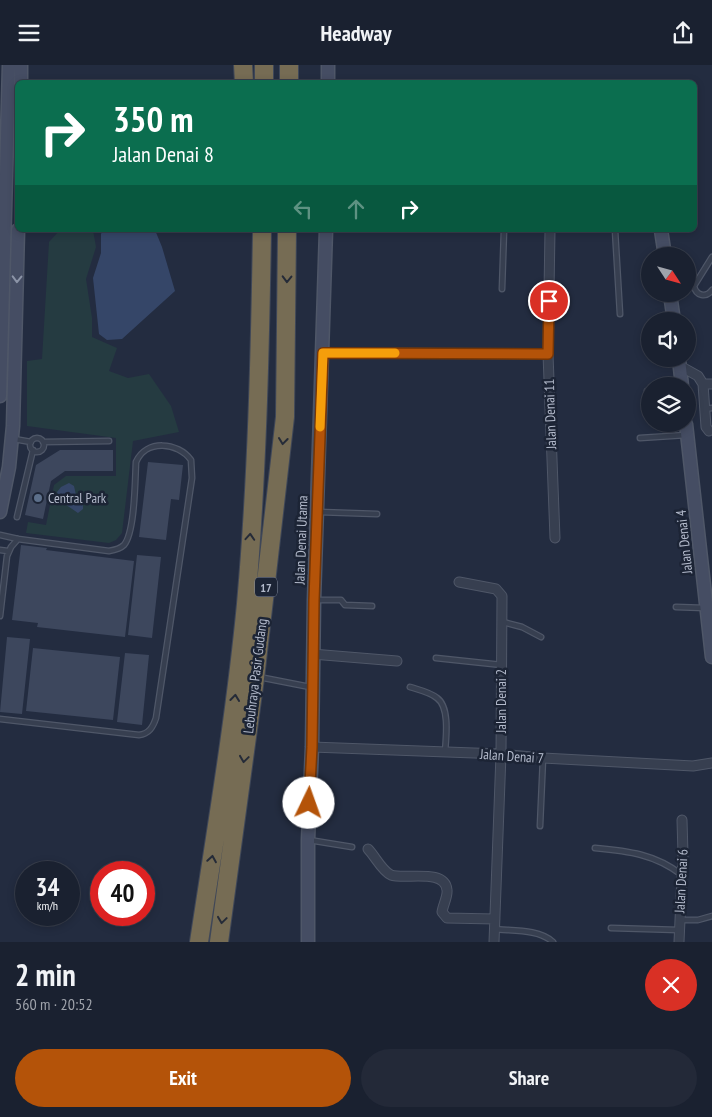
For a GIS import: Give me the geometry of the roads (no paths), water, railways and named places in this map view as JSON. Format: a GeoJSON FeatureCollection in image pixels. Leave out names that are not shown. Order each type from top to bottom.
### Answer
{"type":"FeatureCollection","features":[{"type":"Feature","properties":{"kind":"highway"},"geometry":{"type":"LineString","coordinates":[[243,65],[244,80]]}},
{"type":"Feature","properties":{"kind":"highway"},"geometry":{"type":"LineString","coordinates":[[264,65],[264,80]]}},
{"type":"Feature","properties":{"kind":"highway"},"geometry":{"type":"LineString","coordinates":[[289,65],[289,80]]}},
{"type":"Feature","properties":{"kind":"highway"},"geometry":{"type":"LineString","coordinates":[[250,232],[259,414]]}},
{"type":"Feature","properties":{"kind":"highway","name":"Lebuhraya Pasir Gudang"},"geometry":{"type":"LineString","coordinates":[[199,942],[232,724],[246,604],[259,414],[262,232]]}},
{"type":"Feature","properties":{"kind":"highway","name":"Lebuhraya Pasir Gudang"},"geometry":{"type":"LineString","coordinates":[[219,942],[255,676],[285,417],[287,232]]}},
{"type":"Feature","properties":{"kind":"street"},"geometry":{"type":"LineString","coordinates":[[0,396],[9,65]]}},
{"type":"Feature","properties":{"kind":"street"},"geometry":{"type":"LineString","coordinates":[[21,80],[22,65]]}},
{"type":"Feature","properties":{"kind":"street"},"geometry":{"type":"LineString","coordinates":[[328,65],[328,80]]}},
{"type":"Feature","properties":{"kind":"street"},"geometry":{"type":"LineString","coordinates":[[0,512],[5,466],[12,439],[18,232]]}},
{"type":"Feature","properties":{"kind":"street","name":"Jalan Denai Utama"},"geometry":{"type":"LineString","coordinates":[[308,942],[312,654],[326,232]]}},
{"type":"Feature","properties":{"kind":"street","name":"Jalan Denai 11"},"geometry":{"type":"LineString","coordinates":[[550,232],[548,354],[555,537]]}},
{"type":"Feature","properties":{"kind":"street"},"geometry":{"type":"LineString","coordinates":[[661,232],[663,247]]}},
{"type":"Feature","properties":{"kind":"street"},"geometry":{"type":"LineString","coordinates":[[323,353],[548,354]]}},
{"type":"Feature","properties":{"kind":"street"},"geometry":{"type":"LineString","coordinates":[[686,367],[707,384],[708,408],[706,427],[710,431]]}},
{"type":"Feature","properties":{"kind":"street","name":"Jalan Denai 4"},"geometry":{"type":"LineString","coordinates":[[686,432],[707,570],[706,607],[712,657]]}},
{"type":"Feature","properties":{"kind":"street","name":"Jalan Denai 2"},"geometry":{"type":"LineString","coordinates":[[459,582],[490,588],[499,592],[502,596],[501,754],[494,942]]}},
{"type":"Feature","properties":{"kind":"street"},"geometry":{"type":"LineString","coordinates":[[312,654],[397,661]]}},
{"type":"Feature","properties":{"kind":"street","name":"Jalan Denai 7"},"geometry":{"type":"LineString","coordinates":[[312,747],[501,754],[693,766],[712,763]]}},
{"type":"Feature","properties":{"kind":"street","name":"Jalan Denai 6"},"geometry":{"type":"LineString","coordinates":[[679,942],[682,820]]}},
{"type":"Feature","properties":{"kind":"street"},"geometry":{"type":"LineString","coordinates":[[368,849],[391,875],[438,877],[445,883],[448,891],[443,903],[442,912],[447,918],[495,919]]}},
{"type":"Feature","properties":{"kind":"lane"},"geometry":{"type":"LineString","coordinates":[[502,289],[504,232]]}},
{"type":"Feature","properties":{"kind":"lane"},"geometry":{"type":"LineString","coordinates":[[615,232],[620,314]]}},
{"type":"Feature","properties":{"kind":"lane"},"geometry":{"type":"LineString","coordinates":[[712,257],[694,286],[697,292],[704,296],[712,290]]}},
{"type":"Feature","properties":{"kind":"lane"},"geometry":{"type":"LineString","coordinates":[[640,438],[671,432]]}},
{"type":"Feature","properties":{"kind":"lane"},"geometry":{"type":"LineString","coordinates":[[12,439],[32,442],[36,439],[43,442],[109,441]]}},
{"type":"Feature","properties":{"kind":"lane"},"geometry":{"type":"LineString","coordinates":[[17,517],[33,451],[30,446],[32,442]]}},
{"type":"Feature","properties":{"kind":"lane"},"geometry":{"type":"LineString","coordinates":[[33,451],[41,451],[44,448],[43,442]]}},
{"type":"Feature","properties":{"kind":"lane"},"geometry":{"type":"LineString","coordinates":[[0,535],[109,551],[118,549],[122,547],[130,535],[136,462],[139,455],[144,449],[150,447],[170,447],[180,449],[191,460],[190,488],[159,699],[153,727],[144,734],[139,735],[0,719]]}},
{"type":"Feature","properties":{"kind":"lane"},"geometry":{"type":"LineString","coordinates":[[317,512],[377,514]]}},
{"type":"Feature","properties":{"kind":"lane"},"geometry":{"type":"LineString","coordinates":[[0,617],[5,563],[8,551],[18,539]]}},
{"type":"Feature","properties":{"kind":"lane"},"geometry":{"type":"LineString","coordinates":[[0,550],[8,551]]}},
{"type":"Feature","properties":{"kind":"lane"},"geometry":{"type":"LineString","coordinates":[[314,600],[341,600],[345,605],[372,607]]}},
{"type":"Feature","properties":{"kind":"lane"},"geometry":{"type":"LineString","coordinates":[[676,607],[706,607]]}},
{"type":"Feature","properties":{"kind":"lane"},"geometry":{"type":"LineString","coordinates":[[502,622],[522,627],[541,637]]}},
{"type":"Feature","properties":{"kind":"lane"},"geometry":{"type":"LineString","coordinates":[[436,658],[502,665]]}},
{"type":"Feature","properties":{"kind":"lane"},"geometry":{"type":"LineString","coordinates":[[255,676],[312,687]]}},
{"type":"Feature","properties":{"kind":"lane"},"geometry":{"type":"LineString","coordinates":[[410,687],[438,698],[441,703],[445,715],[445,752]]}},
{"type":"Feature","properties":{"kind":"lane"},"geometry":{"type":"LineString","coordinates":[[540,826],[542,758]]}},
{"type":"Feature","properties":{"kind":"lane"},"geometry":{"type":"LineString","coordinates":[[308,840],[352,847]]}},
{"type":"Feature","properties":{"kind":"lane"},"geometry":{"type":"LineString","coordinates":[[595,848],[633,852],[662,862],[682,875]]}},
{"type":"Feature","properties":{"kind":"lane"},"geometry":{"type":"LineString","coordinates":[[611,928],[679,925],[712,916]]}},
{"type":"Feature","properties":{"kind":"lane"},"geometry":{"type":"LineString","coordinates":[[494,929],[539,934],[553,942]]}},
{"type":"Feature","properties":{"kind":"water"},"geometry":{"type":"Polygon","coordinates":[[[102,232],[156,232],[175,291],[122,339],[107,340],[99,334],[93,278],[101,253],[102,232]]]}},
{"type":"Feature","properties":{"kind":"water"},"geometry":{"type":"Polygon","coordinates":[[[69,483],[74,486],[76,495],[83,501],[83,509],[78,513],[59,500],[57,492],[61,487],[69,483]]]}},
{"type":"Feature","properties":{"kind":"place","name":"Central Park"},"geometry":{"type":"Point","coordinates":[38,498]}}]}
